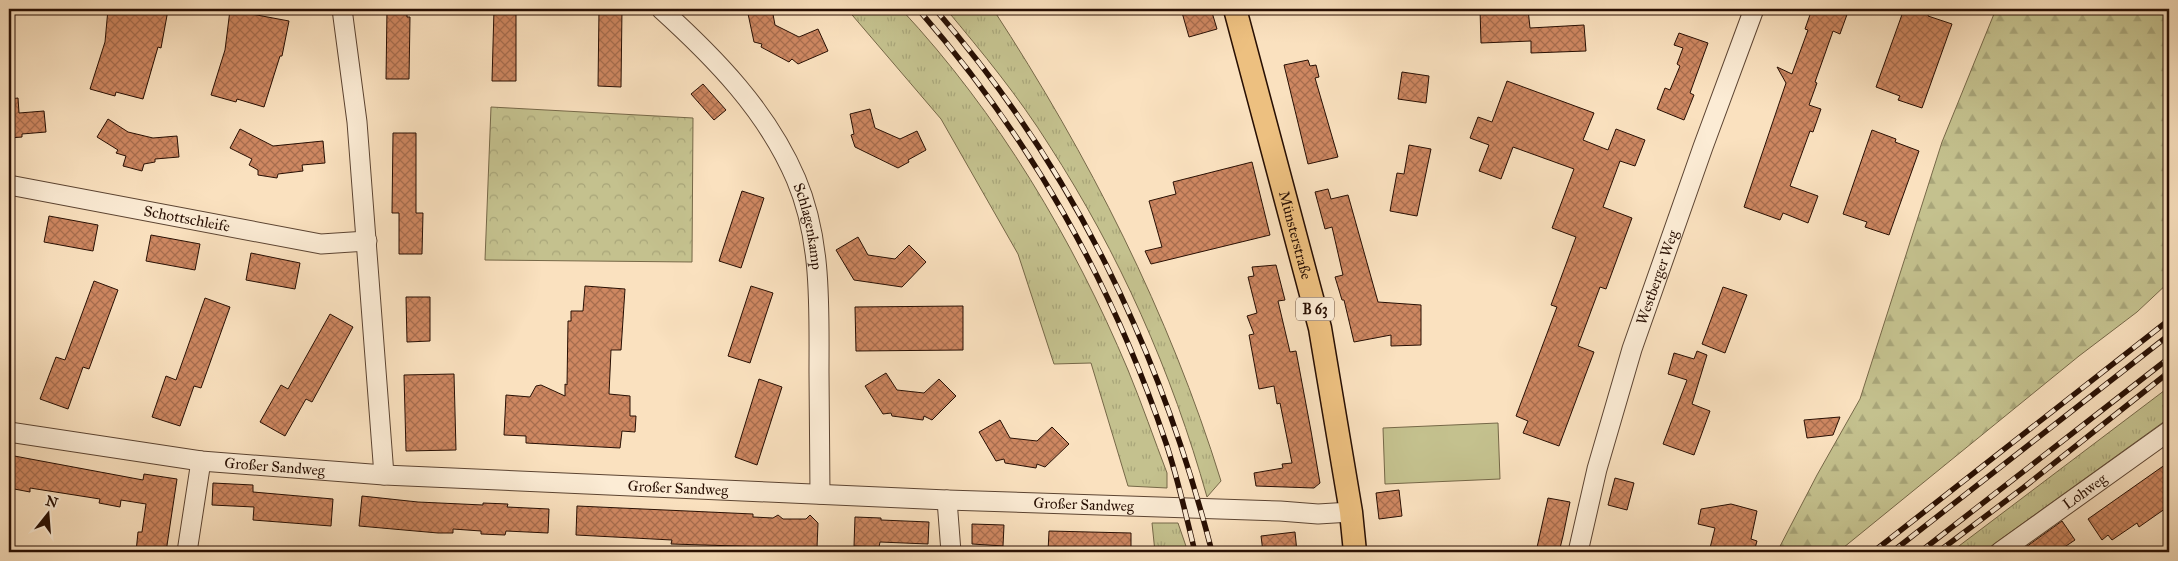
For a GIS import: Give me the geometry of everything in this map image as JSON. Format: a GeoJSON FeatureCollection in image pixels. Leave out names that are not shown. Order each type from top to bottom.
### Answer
{"type":"FeatureCollection","features":[{"type":"Feature","properties":{"kind":"main road","name":"Münsterstraße"},"geometry":{"type":"LineString","coordinates":[[1235,9],[1320,328],[1351,512],[1355,552]]}},
{"type":"Feature","properties":{"kind":"street"},"geometry":{"type":"LineString","coordinates":[[342,9],[357,122],[384,475]]}},
{"type":"Feature","properties":{"kind":"street","name":"Schlagenkamp"},"geometry":{"type":"LineString","coordinates":[[661,9],[708,53],[744,93],[764,119],[781,147],[797,180],[808,215],[819,288],[820,494]]}},
{"type":"Feature","properties":{"kind":"street","name":"Westberger Weg"},"geometry":{"type":"LineString","coordinates":[[1578,552],[1597,469],[1632,349],[1754,9]]}},
{"type":"Feature","properties":{"kind":"street","name":"Schottschleife"},"geometry":{"type":"LineString","coordinates":[[9,185],[322,244],[367,241]]}},
{"type":"Feature","properties":{"kind":"street","name":"Lohweg"},"geometry":{"type":"LineString","coordinates":[[2000,552],[2169,431]]}},
{"type":"Feature","properties":{"kind":"street","name":"Großer Sandweg"},"geometry":{"type":"LineString","coordinates":[[9,432],[201,461],[384,475],[947,500],[1104,504],[1318,514],[1351,512]]}},
{"type":"Feature","properties":{"kind":"street"},"geometry":{"type":"LineString","coordinates":[[187,552],[201,461]]}},
{"type":"Feature","properties":{"kind":"street"},"geometry":{"type":"LineString","coordinates":[[947,500],[951,552]]}},
{"type":"Feature","properties":{"kind":"green space"},"geometry":{"type":"Polygon","coordinates":[[[847,9],[901,9],[970,91],[1001,134],[1058,226],[1106,321],[1133,383],[1167,473],[1167,488],[1128,486],[1091,363],[1054,364],[1018,254],[941,119],[847,9]]]}},
{"type":"Feature","properties":{"kind":"green space"},"geometry":{"type":"Polygon","coordinates":[[[946,9],[993,9],[1062,121],[1094,179],[1124,237],[1151,297],[1177,357],[1200,419],[1221,481],[1207,497],[1193,450],[1160,359],[1121,271],[1049,145],[1013,92],[946,9]]]}},
{"type":"Feature","properties":{"kind":"green space"},"geometry":{"type":"Polygon","coordinates":[[[1996,9],[2169,9],[2169,282],[2137,312],[2079,356],[1838,552],[1777,552],[1817,475],[1860,399],[1942,142],[1996,9]]]}},
{"type":"Feature","properties":{"kind":"green space"},"geometry":{"type":"Polygon","coordinates":[[[491,107],[693,118],[692,262],[485,260],[491,107]]]}},
{"type":"Feature","properties":{"kind":"green space"},"geometry":{"type":"Polygon","coordinates":[[[2169,387],[2169,418],[1983,552],[1951,552],[2169,387]]]}},
{"type":"Feature","properties":{"kind":"green space"},"geometry":{"type":"Polygon","coordinates":[[[1498,423],[1500,479],[1385,484],[1383,428],[1498,423]]]}},
{"type":"Feature","properties":{"kind":"green space"},"geometry":{"type":"Polygon","coordinates":[[[1152,523],[1178,523],[1188,552],[1155,552],[1152,523]]]}},
{"type":"Feature","properties":{"kind":"building"},"geometry":{"type":"Polygon","coordinates":[[[108,9],[168,10],[161,48],[158,47],[143,99],[116,92],[115,96],[90,89],[105,42],[108,9]]]}},
{"type":"Feature","properties":{"kind":"building"},"geometry":{"type":"Polygon","coordinates":[[[387,9],[407,9],[407,17],[410,17],[409,79],[386,79],[387,9]]]}},
{"type":"Feature","properties":{"kind":"building"},"geometry":{"type":"Polygon","coordinates":[[[494,9],[516,9],[516,81],[492,81],[494,9]]]}},
{"type":"Feature","properties":{"kind":"building"},"geometry":{"type":"Polygon","coordinates":[[[599,9],[622,9],[621,87],[598,86],[599,9]]]}},
{"type":"Feature","properties":{"kind":"building"},"geometry":{"type":"Polygon","coordinates":[[[747,9],[772,9],[775,25],[799,37],[818,29],[828,51],[798,64],[792,59],[789,62],[761,47],[762,44],[754,42],[747,9]]]}},
{"type":"Feature","properties":{"kind":"building"},"geometry":{"type":"Polygon","coordinates":[[[1181,9],[1211,9],[1217,29],[1189,37],[1181,9]]]}},
{"type":"Feature","properties":{"kind":"building"},"geometry":{"type":"Polygon","coordinates":[[[1480,9],[1528,9],[1530,28],[1584,25],[1586,51],[1531,53],[1531,41],[1481,43],[1480,9]]]}},
{"type":"Feature","properties":{"kind":"building"},"geometry":{"type":"Polygon","coordinates":[[[1812,9],[1849,9],[1840,34],[1833,31],[1815,82],[1817,83],[1809,105],[1821,109],[1813,132],[1810,131],[1790,186],[1818,196],[1808,223],[1783,213],[1780,220],[1744,207],[1786,83],[1777,67],[1792,74],[1808,30],[1805,29],[1812,9]]]}},
{"type":"Feature","properties":{"kind":"building"},"geometry":{"type":"Polygon","coordinates":[[[1904,9],[1920,9],[1929,12],[1928,16],[1952,24],[1922,108],[1898,100],[1900,96],[1876,87],[1904,9]]]}},
{"type":"Feature","properties":{"kind":"building"},"geometry":{"type":"Polygon","coordinates":[[[230,10],[289,21],[282,56],[280,56],[264,107],[237,99],[236,102],[211,95],[225,50],[230,10]]]}},
{"type":"Feature","properties":{"kind":"building"},"geometry":{"type":"Polygon","coordinates":[[[1679,33],[1708,43],[1690,93],[1694,95],[1684,120],[1657,109],[1665,88],[1670,90],[1680,66],[1677,64],[1683,48],[1674,45],[1679,33]]]}},
{"type":"Feature","properties":{"kind":"building"},"geometry":{"type":"Polygon","coordinates":[[[1308,60],[1310,66],[1316,65],[1319,77],[1315,78],[1338,157],[1308,164],[1284,65],[1308,60]]]}},
{"type":"Feature","properties":{"kind":"building"},"geometry":{"type":"Polygon","coordinates":[[[1402,72],[1429,76],[1426,103],[1398,99],[1402,72]]]}},
{"type":"Feature","properties":{"kind":"building"},"geometry":{"type":"Polygon","coordinates":[[[1507,81],[1594,113],[1583,140],[1608,150],[1616,129],[1645,140],[1635,166],[1620,161],[1603,207],[1632,218],[1606,289],[1600,287],[1578,346],[1594,352],[1559,446],[1523,433],[1528,421],[1516,416],[1557,307],[1551,305],[1576,237],[1552,228],[1574,169],[1513,147],[1501,179],[1479,171],[1489,145],[1470,138],[1478,117],[1492,122],[1507,81]]]}},
{"type":"Feature","properties":{"kind":"building"},"geometry":{"type":"Polygon","coordinates":[[[703,84],[726,110],[714,120],[691,94],[703,84]]]}},
{"type":"Feature","properties":{"kind":"building"},"geometry":{"type":"Polygon","coordinates":[[[18,98],[19,113],[44,111],[46,132],[22,134],[22,137],[9,138],[9,99],[18,98]]]}},
{"type":"Feature","properties":{"kind":"building"},"geometry":{"type":"Polygon","coordinates":[[[870,109],[875,128],[900,139],[917,131],[926,150],[898,168],[855,147],[851,135],[854,134],[850,114],[870,109]]]}},
{"type":"Feature","properties":{"kind":"building"},"geometry":{"type":"Polygon","coordinates":[[[108,119],[128,132],[153,138],[177,136],[179,157],[155,159],[155,162],[144,164],[142,171],[123,166],[126,156],[116,153],[118,150],[97,137],[108,119]]]}},
{"type":"Feature","properties":{"kind":"building"},"geometry":{"type":"Polygon","coordinates":[[[240,129],[273,146],[323,141],[325,163],[302,165],[303,171],[278,174],[277,178],[258,175],[258,170],[249,165],[252,159],[230,148],[240,129]]]}},
{"type":"Feature","properties":{"kind":"building"},"geometry":{"type":"Polygon","coordinates":[[[1872,130],[1896,139],[1895,142],[1919,151],[1889,235],[1865,227],[1867,222],[1843,214],[1872,130]]]}},
{"type":"Feature","properties":{"kind":"building"},"geometry":{"type":"Polygon","coordinates":[[[393,133],[416,133],[416,213],[423,213],[422,254],[399,254],[399,213],[392,213],[393,133]]]}},
{"type":"Feature","properties":{"kind":"building"},"geometry":{"type":"Polygon","coordinates":[[[1409,145],[1431,149],[1417,216],[1390,211],[1397,173],[1404,174],[1409,145]]]}},
{"type":"Feature","properties":{"kind":"building"},"geometry":{"type":"Polygon","coordinates":[[[1252,162],[1270,235],[1151,264],[1145,251],[1162,247],[1149,201],[1176,194],[1173,182],[1252,162]]]}},
{"type":"Feature","properties":{"kind":"building"},"geometry":{"type":"Polygon","coordinates":[[[1328,189],[1331,199],[1348,195],[1378,302],[1421,305],[1421,345],[1391,346],[1391,335],[1354,342],[1344,300],[1342,300],[1335,277],[1343,275],[1332,227],[1325,229],[1315,192],[1328,189]]]}},
{"type":"Feature","properties":{"kind":"building"},"geometry":{"type":"Polygon","coordinates":[[[742,191],[764,198],[741,268],[719,261],[742,191]]]}},
{"type":"Feature","properties":{"kind":"building"},"geometry":{"type":"Polygon","coordinates":[[[49,216],[98,225],[93,251],[44,242],[49,216]]]}},
{"type":"Feature","properties":{"kind":"building"},"geometry":{"type":"Polygon","coordinates":[[[151,235],[200,244],[195,270],[146,261],[151,235]]]}},
{"type":"Feature","properties":{"kind":"building"},"geometry":{"type":"Polygon","coordinates":[[[858,237],[868,255],[895,259],[909,245],[926,262],[902,287],[854,280],[836,250],[858,237]]]}},
{"type":"Feature","properties":{"kind":"building"},"geometry":{"type":"Polygon","coordinates":[[[251,253],[300,263],[295,289],[246,280],[251,253]]]}},
{"type":"Feature","properties":{"kind":"building"},"geometry":{"type":"Polygon","coordinates":[[[1276,265],[1285,300],[1278,301],[1290,352],[1296,351],[1320,483],[1314,488],[1256,486],[1254,473],[1283,468],[1282,464],[1292,463],[1280,403],[1277,404],[1274,386],[1259,389],[1249,335],[1254,334],[1247,316],[1257,313],[1248,277],[1254,276],[1252,267],[1276,265]]]}},
{"type":"Feature","properties":{"kind":"building"},"geometry":{"type":"Polygon","coordinates":[[[94,281],[118,290],[89,369],[83,367],[68,409],[40,399],[56,357],[65,360],[94,281]]]}},
{"type":"Feature","properties":{"kind":"building"},"geometry":{"type":"Polygon","coordinates":[[[585,286],[625,289],[621,350],[611,350],[609,394],[630,396],[630,416],[636,416],[635,432],[622,431],[620,448],[526,443],[526,436],[504,435],[506,395],[530,397],[536,386],[541,385],[565,396],[565,384],[567,385],[568,321],[571,321],[571,311],[583,311],[585,286]]]}},
{"type":"Feature","properties":{"kind":"building"},"geometry":{"type":"Polygon","coordinates":[[[751,286],[773,293],[750,363],[728,356],[751,286]]]}},
{"type":"Feature","properties":{"kind":"building"},"geometry":{"type":"Polygon","coordinates":[[[1723,287],[1747,295],[1725,353],[1702,344],[1723,287]]]}},
{"type":"Feature","properties":{"kind":"building"},"geometry":{"type":"Polygon","coordinates":[[[406,297],[430,297],[430,341],[407,342],[406,297]]]}},
{"type":"Feature","properties":{"kind":"building"},"geometry":{"type":"Polygon","coordinates":[[[205,298],[230,307],[201,388],[194,386],[180,426],[152,417],[166,376],[176,380],[205,298]]]}},
{"type":"Feature","properties":{"kind":"building"},"geometry":{"type":"Polygon","coordinates":[[[963,306],[963,350],[856,351],[855,307],[963,306]]]}},
{"type":"Feature","properties":{"kind":"building"},"geometry":{"type":"Polygon","coordinates":[[[330,314],[353,327],[312,402],[306,399],[285,436],[260,422],[281,385],[288,389],[330,314]]]}},
{"type":"Feature","properties":{"kind":"building"},"geometry":{"type":"Polygon","coordinates":[[[1697,351],[1707,355],[1692,404],[1710,411],[1694,455],[1663,444],[1687,380],[1668,374],[1674,353],[1694,359],[1697,351]]]}},
{"type":"Feature","properties":{"kind":"building"},"geometry":{"type":"Polygon","coordinates":[[[886,373],[897,390],[924,393],[939,379],[956,396],[932,420],[924,416],[923,420],[892,416],[891,413],[883,414],[865,386],[886,373]]]}},
{"type":"Feature","properties":{"kind":"building"},"geometry":{"type":"Polygon","coordinates":[[[454,374],[456,450],[406,451],[404,375],[454,374]]]}},
{"type":"Feature","properties":{"kind":"building"},"geometry":{"type":"Polygon","coordinates":[[[759,379],[782,387],[757,465],[735,457],[759,379]]]}},
{"type":"Feature","properties":{"kind":"building"},"geometry":{"type":"Polygon","coordinates":[[[1840,417],[1833,435],[1807,438],[1804,420],[1840,417]]]}},
{"type":"Feature","properties":{"kind":"building"},"geometry":{"type":"Polygon","coordinates":[[[1000,420],[1010,438],[1037,441],[1052,427],[1069,444],[1045,467],[1037,464],[1036,468],[1005,463],[1004,459],[996,461],[979,432],[1000,420]]]}},
{"type":"Feature","properties":{"kind":"building"},"geometry":{"type":"Polygon","coordinates":[[[9,455],[143,480],[144,474],[177,479],[166,552],[136,552],[138,532],[142,532],[146,504],[121,500],[120,507],[99,503],[100,499],[30,488],[30,492],[9,488],[9,455]]]}},
{"type":"Feature","properties":{"kind":"building"},"geometry":{"type":"Polygon","coordinates":[[[2169,462],[2169,506],[2139,527],[2137,523],[2112,540],[2108,535],[2102,540],[2088,519],[2169,462]]]}},
{"type":"Feature","properties":{"kind":"building"},"geometry":{"type":"Polygon","coordinates":[[[1615,478],[1634,483],[1627,510],[1608,505],[1615,478]]]}},
{"type":"Feature","properties":{"kind":"building"},"geometry":{"type":"Polygon","coordinates":[[[213,483],[253,485],[253,492],[333,499],[331,526],[253,520],[254,507],[212,505],[213,483]]]}},
{"type":"Feature","properties":{"kind":"building"},"geometry":{"type":"Polygon","coordinates":[[[1399,490],[1402,516],[1379,519],[1376,493],[1399,490]]]}},
{"type":"Feature","properties":{"kind":"building"},"geometry":{"type":"Polygon","coordinates":[[[362,496],[418,502],[483,505],[483,503],[508,504],[507,507],[549,509],[548,533],[506,531],[505,535],[481,534],[481,531],[453,529],[453,533],[438,533],[359,526],[362,496]]]}},
{"type":"Feature","properties":{"kind":"building"},"geometry":{"type":"Polygon","coordinates":[[[1548,498],[1570,502],[1563,536],[1559,552],[1536,552],[1548,498]]]}},
{"type":"Feature","properties":{"kind":"building"},"geometry":{"type":"Polygon","coordinates":[[[1731,504],[1757,511],[1751,539],[1757,541],[1754,552],[1709,552],[1715,528],[1698,524],[1701,509],[1731,504]]]}},
{"type":"Feature","properties":{"kind":"building"},"geometry":{"type":"Polygon","coordinates":[[[577,506],[753,514],[753,517],[773,518],[778,515],[783,519],[806,519],[810,515],[818,523],[817,548],[816,551],[779,552],[779,549],[769,549],[769,547],[671,544],[672,540],[576,535],[577,506]]]}},
{"type":"Feature","properties":{"kind":"building"},"geometry":{"type":"Polygon","coordinates":[[[855,517],[929,522],[928,544],[880,542],[879,547],[854,546],[855,517]]]}},
{"type":"Feature","properties":{"kind":"building"},"geometry":{"type":"Polygon","coordinates":[[[2062,521],[2075,540],[2057,552],[2019,552],[2062,521]]]}},
{"type":"Feature","properties":{"kind":"building"},"geometry":{"type":"Polygon","coordinates":[[[972,524],[1004,525],[1003,546],[972,544],[972,524]]]}},
{"type":"Feature","properties":{"kind":"building"},"geometry":{"type":"Polygon","coordinates":[[[1049,531],[1131,533],[1131,552],[1048,552],[1049,531]]]}},
{"type":"Feature","properties":{"kind":"building"},"geometry":{"type":"Polygon","coordinates":[[[1295,532],[1297,552],[1263,552],[1261,536],[1295,532]]]}},
{"type":"Feature","properties":{"kind":"railway"},"geometry":{"type":"LineString","coordinates":[[918,9],[959,58],[1032,160],[1093,268],[1120,325],[1166,443],[1195,552]]}},
{"type":"Feature","properties":{"kind":"railway"},"geometry":{"type":"LineString","coordinates":[[935,9],[984,70],[1029,132],[1070,197],[1106,264],[1138,333],[1166,404],[1191,477],[1212,552]]}},
{"type":"Feature","properties":{"kind":"railway"},"geometry":{"type":"LineString","coordinates":[[1873,552],[2169,320]]}},
{"type":"Feature","properties":{"kind":"railway"},"geometry":{"type":"LineString","coordinates":[[1892,552],[2169,335]]}},
{"type":"Feature","properties":{"kind":"railway"},"geometry":{"type":"LineString","coordinates":[[1920,552],[2169,358]]}},
{"type":"Feature","properties":{"kind":"railway"},"geometry":{"type":"LineString","coordinates":[[1938,552],[2023,488],[2169,372]]}}]}
